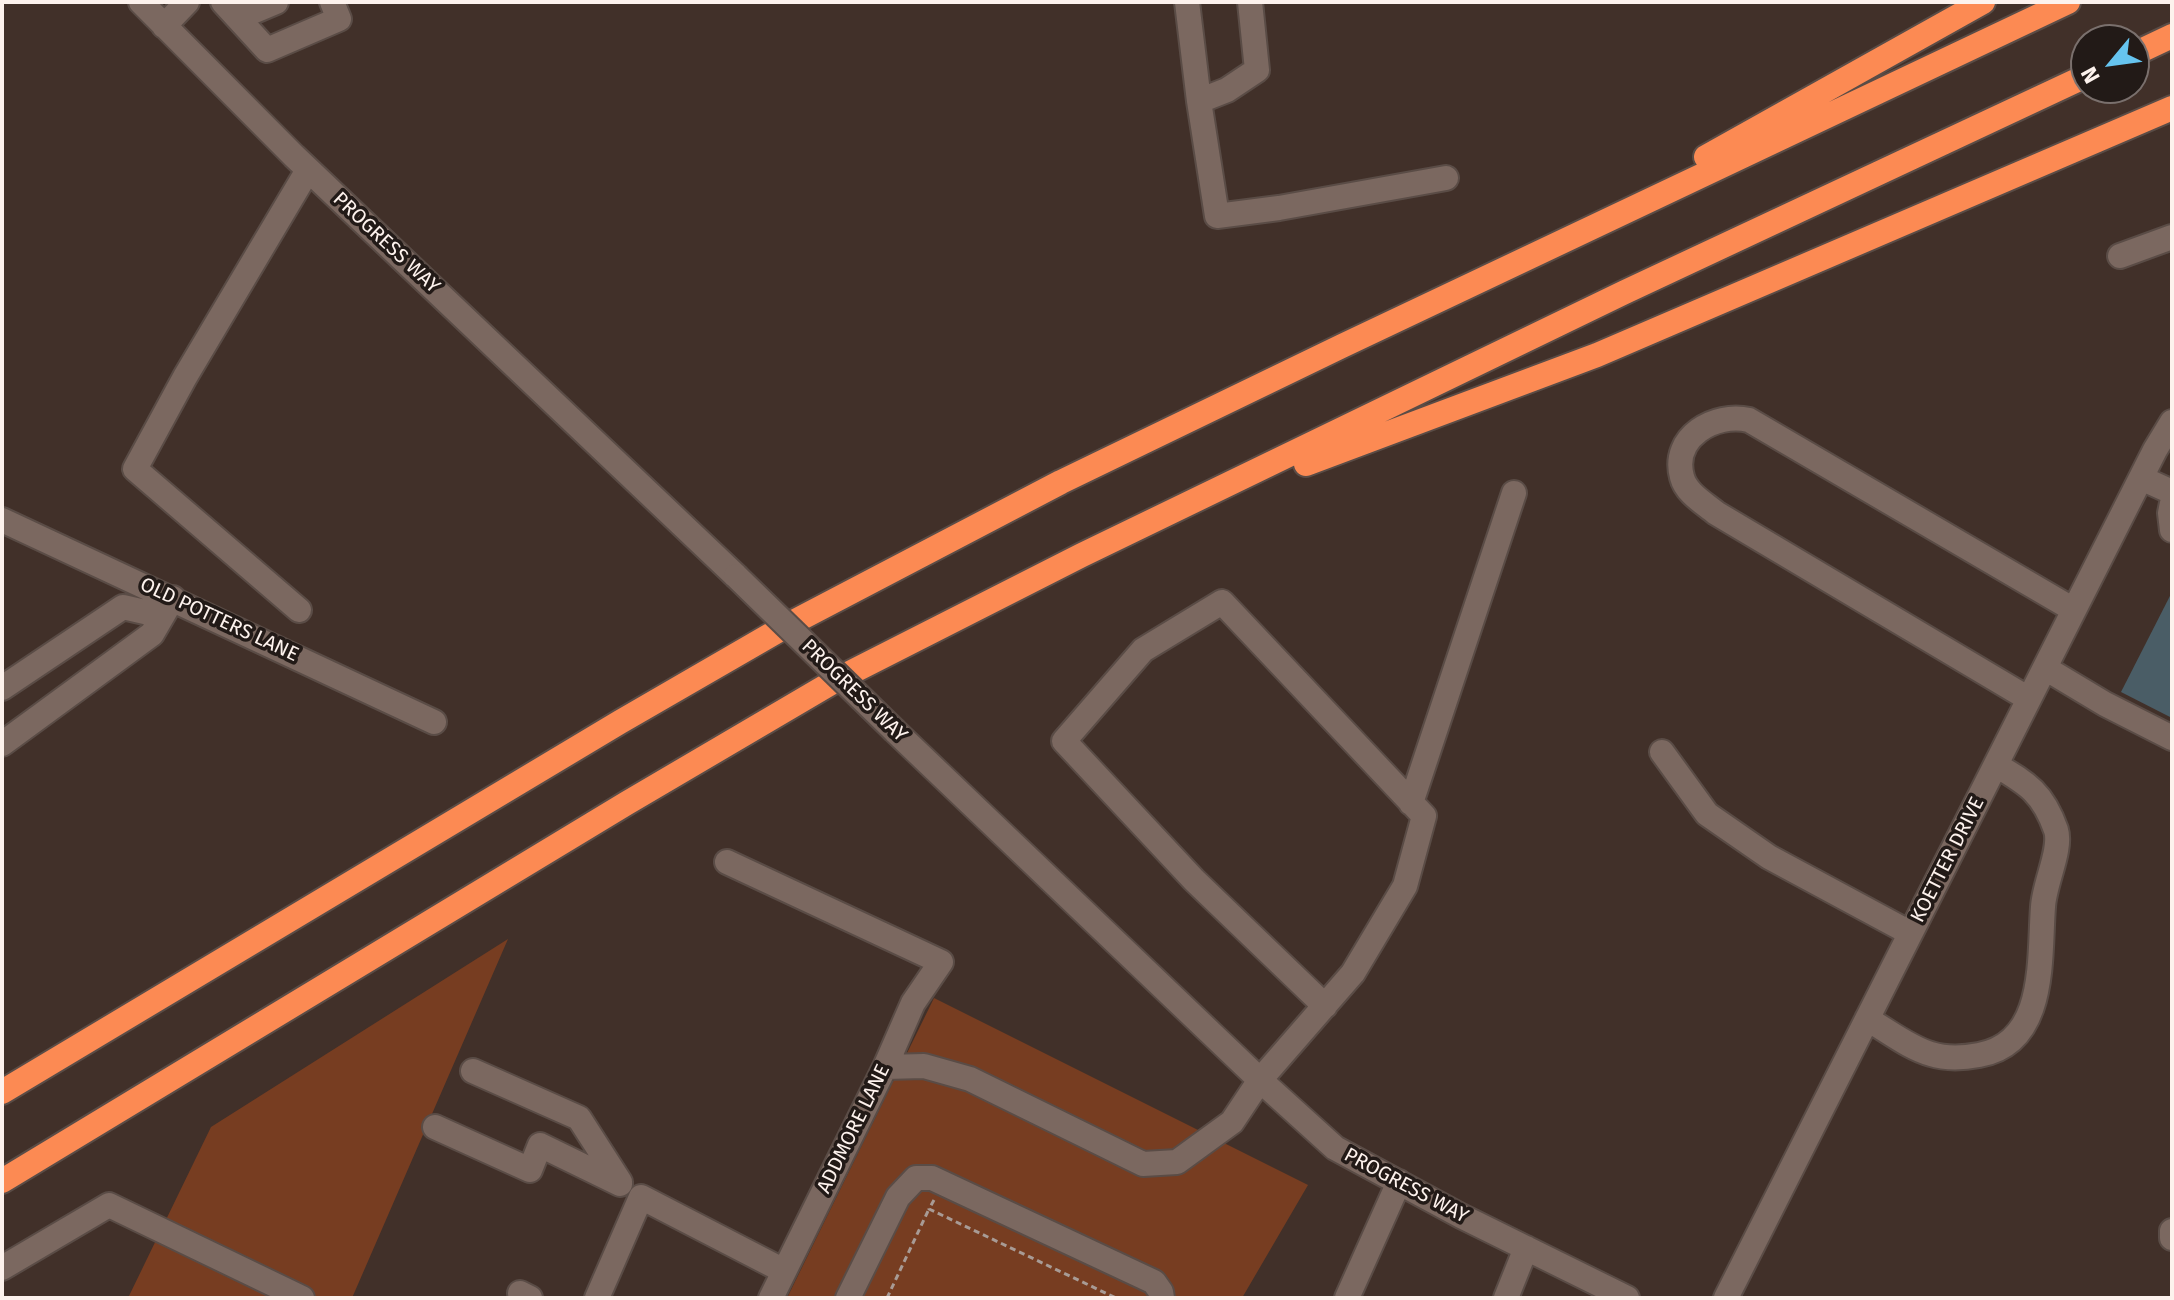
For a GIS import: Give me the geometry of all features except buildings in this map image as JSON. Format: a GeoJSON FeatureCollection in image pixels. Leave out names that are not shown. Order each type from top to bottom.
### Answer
{"type":"FeatureCollection","features":[{"type":"Feature","properties":{"kind":"highway"},"geometry":{"type":"LineString","coordinates":[[1504,269],[1983,2]]}},
{"type":"Feature","properties":{"kind":"highway"},"geometry":{"type":"LineString","coordinates":[[2,1092],[786,626],[1061,482],[2068,2]]}},
{"type":"Feature","properties":{"kind":"highway"},"geometry":{"type":"LineString","coordinates":[[2150,46],[2172,36]]}},
{"type":"Feature","properties":{"kind":"highway"},"geometry":{"type":"LineString","coordinates":[[2,1181],[793,704],[1068,562],[1625,292],[2070,83]]}},
{"type":"Feature","properties":{"kind":"highway"},"geometry":{"type":"LineString","coordinates":[[1151,522],[1597,355],[2172,108]]}},
{"type":"Feature","properties":{"kind":"street","name":"PROGRESS WAY"},"geometry":{"type":"LineString","coordinates":[[141,2],[308,170],[1260,1080],[1335,1148],[1627,1298]]}},
{"type":"Feature","properties":{"kind":"street"},"geometry":{"type":"LineString","coordinates":[[164,26],[187,2]]}},
{"type":"Feature","properties":{"kind":"street"},"geometry":{"type":"LineString","coordinates":[[230,10],[276,2]]}},
{"type":"Feature","properties":{"kind":"street"},"geometry":{"type":"LineString","coordinates":[[230,10],[267,50],[339,19],[332,2]]}},
{"type":"Feature","properties":{"kind":"street"},"geometry":{"type":"LineString","coordinates":[[1187,2],[1217,216],[1446,178]]}},
{"type":"Feature","properties":{"kind":"street"},"geometry":{"type":"LineString","coordinates":[[1199,101],[1227,90],[1257,70],[1250,2]]}},
{"type":"Feature","properties":{"kind":"street"},"geometry":{"type":"LineString","coordinates":[[299,610],[135,469],[185,377],[308,170]]}},
{"type":"Feature","properties":{"kind":"street"},"geometry":{"type":"LineString","coordinates":[[2120,256],[2172,237]]}},
{"type":"Feature","properties":{"kind":"street"},"geometry":{"type":"LineString","coordinates":[[2029,699],[1716,513],[1692,493],[1682,478],[1681,460],[1686,447],[1696,432],[1708,422],[1724,418],[1749,420],[2074,610]]}},
{"type":"Feature","properties":{"kind":"street","name":"KOETTER DRIVE"},"geometry":{"type":"LineString","coordinates":[[1726,1298],[2172,422]]}},
{"type":"Feature","properties":{"kind":"street"},"geometry":{"type":"LineString","coordinates":[[2141,478],[2172,492]]}},
{"type":"Feature","properties":{"kind":"street"},"geometry":{"type":"LineString","coordinates":[[1411,803],[1514,493]]}},
{"type":"Feature","properties":{"kind":"street"},"geometry":{"type":"LineString","coordinates":[[2172,503],[2172,530]]}},
{"type":"Feature","properties":{"kind":"street","name":"OLD POTTERS LANE"},"geometry":{"type":"LineString","coordinates":[[2,520],[167,607],[434,722]]}},
{"type":"Feature","properties":{"kind":"street"},"geometry":{"type":"LineString","coordinates":[[885,1067],[924,1066],[970,1079],[1143,1164],[1177,1162],[1232,1122],[1260,1080],[1325,1006],[1353,973],[1405,886],[1424,816],[1222,602],[1143,650],[1064,741],[1194,880],[1325,1006]]}},
{"type":"Feature","properties":{"kind":"street"},"geometry":{"type":"LineString","coordinates":[[2,688],[123,607],[167,607],[152,634],[2,744]]}},
{"type":"Feature","properties":{"kind":"street"},"geometry":{"type":"LineString","coordinates":[[2045,668],[2105,704],[2172,738]]}},
{"type":"Feature","properties":{"kind":"street"},"geometry":{"type":"LineString","coordinates":[[1662,752],[1707,814],[1769,857],[1910,933]]}},
{"type":"Feature","properties":{"kind":"street"},"geometry":{"type":"LineString","coordinates":[[1867,1019],[1930,1054],[1956,1058],[1984,1054],[2009,1044],[2028,1021],[2042,951],[2043,900],[2055,857],[2057,834],[2046,806],[2028,784],[1996,765]]}},
{"type":"Feature","properties":{"kind":"street","name":"ADDMORE LANE"},"geometry":{"type":"LineString","coordinates":[[727,862],[941,962],[913,1003],[885,1067],[771,1298]]}},
{"type":"Feature","properties":{"kind":"street"},"geometry":{"type":"LineString","coordinates":[[473,1071],[579,1118],[620,1184]]}},
{"type":"Feature","properties":{"kind":"street"},"geometry":{"type":"LineString","coordinates":[[435,1127],[530,1170],[554,1107]]}},
{"type":"Feature","properties":{"kind":"street"},"geometry":{"type":"LineString","coordinates":[[540,1145],[784,1271]]}},
{"type":"Feature","properties":{"kind":"street"},"geometry":{"type":"LineString","coordinates":[[848,1298],[898,1197],[916,1178],[932,1178],[942,1182],[1154,1282],[1162,1298]]}},
{"type":"Feature","properties":{"kind":"street"},"geometry":{"type":"LineString","coordinates":[[1347,1298],[1399,1182]]}},
{"type":"Feature","properties":{"kind":"street"},"geometry":{"type":"LineString","coordinates":[[597,1298],[641,1197]]}},
{"type":"Feature","properties":{"kind":"street"},"geometry":{"type":"LineString","coordinates":[[2,1268],[109,1205],[302,1298]]}},
{"type":"Feature","properties":{"kind":"street"},"geometry":{"type":"LineString","coordinates":[[2172,1231],[2172,1238]]}},
{"type":"Feature","properties":{"kind":"street"},"geometry":{"type":"LineString","coordinates":[[1506,1298],[1526,1248]]}},
{"type":"Feature","properties":{"kind":"path"},"geometry":{"type":"LineString","coordinates":[[887,1298],[942,1182]]}},
{"type":"Feature","properties":{"kind":"path"},"geometry":{"type":"LineString","coordinates":[[929,1209],[1116,1298]]}},
{"type":"Feature","properties":{"kind":"shaded area"},"geometry":{"type":"Polygon","coordinates":[[[508,939],[352,1298],[128,1298],[211,1127],[508,939]]]}},
{"type":"Feature","properties":{"kind":"shaded area"},"geometry":{"type":"Polygon","coordinates":[[[934,998],[1308,1185],[1242,1298],[787,1298],[934,998]]]}}]}
